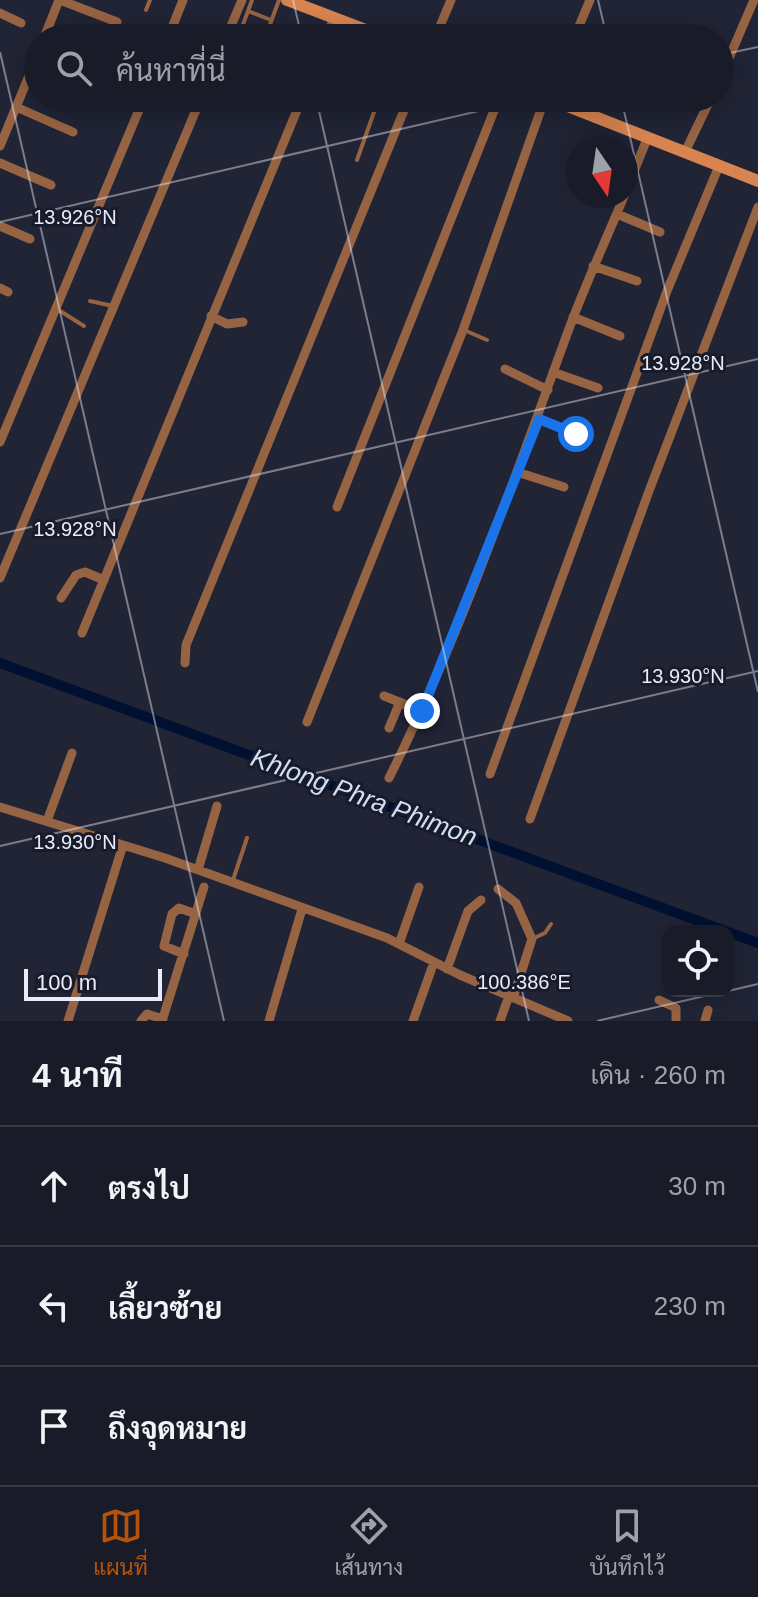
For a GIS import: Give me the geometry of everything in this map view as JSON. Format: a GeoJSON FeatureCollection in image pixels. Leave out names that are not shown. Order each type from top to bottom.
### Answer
{"type":"FeatureCollection","features":[{"type":"Feature","properties":{"kind":"street"},"geometry":{"type":"LineString","coordinates":[[50,24],[60,0],[117,22]]}},
{"type":"Feature","properties":{"kind":"street"},"geometry":{"type":"LineString","coordinates":[[174,24],[183,0]]}},
{"type":"Feature","properties":{"kind":"street"},"geometry":{"type":"LineString","coordinates":[[232,24],[242,0]]}},
{"type":"Feature","properties":{"kind":"street"},"geometry":{"type":"LineString","coordinates":[[287,0],[313,5],[350,24]]}},
{"type":"Feature","properties":{"kind":"street"},"geometry":{"type":"LineString","coordinates":[[441,24],[451,0]]}},
{"type":"Feature","properties":{"kind":"street"},"geometry":{"type":"LineString","coordinates":[[580,24],[590,0]]}},
{"type":"Feature","properties":{"kind":"street"},"geometry":{"type":"LineString","coordinates":[[734,46],[754,0]]}},
{"type":"Feature","properties":{"kind":"street"},"geometry":{"type":"LineString","coordinates":[[0,13],[21,23]]}},
{"type":"Feature","properties":{"kind":"street"},"geometry":{"type":"LineString","coordinates":[[332,24],[334,18]]}},
{"type":"Feature","properties":{"kind":"street"},"geometry":{"type":"LineString","coordinates":[[0,146],[24,88]]}},
{"type":"Feature","properties":{"kind":"street"},"geometry":{"type":"LineString","coordinates":[[16,107],[24,111]]}},
{"type":"Feature","properties":{"kind":"street"},"geometry":{"type":"LineString","coordinates":[[27,112],[73,132]]}},
{"type":"Feature","properties":{"kind":"street"},"geometry":{"type":"LineString","coordinates":[[0,442],[138,112]]}},
{"type":"Feature","properties":{"kind":"street"},"geometry":{"type":"LineString","coordinates":[[0,578],[195,112]]}},
{"type":"Feature","properties":{"kind":"street"},"geometry":{"type":"LineString","coordinates":[[82,633],[296,112]]}},
{"type":"Feature","properties":{"kind":"street"},"geometry":{"type":"LineString","coordinates":[[185,663],[186,645],[403,112]]}},
{"type":"Feature","properties":{"kind":"street"},"geometry":{"type":"LineString","coordinates":[[337,507],[493,112]]}},
{"type":"Feature","properties":{"kind":"street"},"geometry":{"type":"LineString","coordinates":[[307,722],[463,330],[542,112]]}},
{"type":"Feature","properties":{"kind":"street"},"geometry":{"type":"LineString","coordinates":[[581,112],[758,181]]}},
{"type":"Feature","properties":{"kind":"street"},"geometry":{"type":"LineString","coordinates":[[685,152],[704,112]]}},
{"type":"Feature","properties":{"kind":"street"},"geometry":{"type":"LineString","coordinates":[[638,162],[647,139]]}},
{"type":"Feature","properties":{"kind":"street"},"geometry":{"type":"LineString","coordinates":[[0,163],[51,185]]}},
{"type":"Feature","properties":{"kind":"street"},"geometry":{"type":"LineString","coordinates":[[490,774],[667,291],[719,166]]}},
{"type":"Feature","properties":{"kind":"street"},"geometry":{"type":"LineString","coordinates":[[530,819],[649,491],[758,207]]}},
{"type":"Feature","properties":{"kind":"street"},"geometry":{"type":"LineString","coordinates":[[389,778],[422,711],[539,419],[553,372],[593,266],[619,208]]}},
{"type":"Feature","properties":{"kind":"street"},"geometry":{"type":"LineString","coordinates":[[617,214],[660,232]]}},
{"type":"Feature","properties":{"kind":"street"},"geometry":{"type":"LineString","coordinates":[[0,226],[30,239]]}},
{"type":"Feature","properties":{"kind":"street"},"geometry":{"type":"LineString","coordinates":[[593,266],[637,281]]}},
{"type":"Feature","properties":{"kind":"street"},"geometry":{"type":"LineString","coordinates":[[211,316],[227,324],[243,322]]}},
{"type":"Feature","properties":{"kind":"street"},"geometry":{"type":"LineString","coordinates":[[573,317],[620,336]]}},
{"type":"Feature","properties":{"kind":"street"},"geometry":{"type":"LineString","coordinates":[[505,369],[548,390]]}},
{"type":"Feature","properties":{"kind":"street"},"geometry":{"type":"LineString","coordinates":[[553,372],[598,388]]}},
{"type":"Feature","properties":{"kind":"street"},"geometry":{"type":"LineString","coordinates":[[539,419],[576,434]]}},
{"type":"Feature","properties":{"kind":"street"},"geometry":{"type":"LineString","coordinates":[[517,472],[564,487]]}},
{"type":"Feature","properties":{"kind":"street"},"geometry":{"type":"LineString","coordinates":[[61,598],[76,575],[85,572],[104,580]]}},
{"type":"Feature","properties":{"kind":"street"},"geometry":{"type":"LineString","coordinates":[[384,696],[422,711]]}},
{"type":"Feature","properties":{"kind":"street"},"geometry":{"type":"LineString","coordinates":[[389,728],[400,702]]}},
{"type":"Feature","properties":{"kind":"street"},"geometry":{"type":"LineString","coordinates":[[47,821],[72,753]]}},
{"type":"Feature","properties":{"kind":"street"},"geometry":{"type":"LineString","coordinates":[[198,870],[217,806]]}},
{"type":"Feature","properties":{"kind":"street"},"geometry":{"type":"LineString","coordinates":[[0,807],[198,870],[399,944],[447,969],[568,1021]]}},
{"type":"Feature","properties":{"kind":"street"},"geometry":{"type":"LineString","coordinates":[[68,1021],[123,845]]}},
{"type":"Feature","properties":{"kind":"street"},"geometry":{"type":"LineString","coordinates":[[141,1021],[147,1014],[162,1020],[204,887]]}},
{"type":"Feature","properties":{"kind":"street"},"geometry":{"type":"LineString","coordinates":[[399,944],[419,887]]}},
{"type":"Feature","properties":{"kind":"street"},"geometry":{"type":"LineString","coordinates":[[498,889],[516,903],[532,939],[500,1021]]}},
{"type":"Feature","properties":{"kind":"street"},"geometry":{"type":"LineString","coordinates":[[447,969],[468,911],[481,900]]}},
{"type":"Feature","properties":{"kind":"street"},"geometry":{"type":"LineString","coordinates":[[184,954],[164,946],[172,914],[179,908],[196,914]]}},
{"type":"Feature","properties":{"kind":"street"},"geometry":{"type":"LineString","coordinates":[[269,1021],[302,909]]}},
{"type":"Feature","properties":{"kind":"street"},"geometry":{"type":"LineString","coordinates":[[413,1021],[434,962]]}},
{"type":"Feature","properties":{"kind":"street"},"geometry":{"type":"LineString","coordinates":[[659,1000],[676,1008],[676,1021]]}},
{"type":"Feature","properties":{"kind":"street"},"geometry":{"type":"LineString","coordinates":[[705,1021],[708,1010]]}},
{"type":"Feature","properties":{"kind":"lane"},"geometry":{"type":"LineString","coordinates":[[146,10],[150,0]]}},
{"type":"Feature","properties":{"kind":"lane"},"geometry":{"type":"LineString","coordinates":[[243,24],[252,0]]}},
{"type":"Feature","properties":{"kind":"lane"},"geometry":{"type":"LineString","coordinates":[[270,24],[279,0]]}},
{"type":"Feature","properties":{"kind":"lane"},"geometry":{"type":"LineString","coordinates":[[248,11],[271,20]]}},
{"type":"Feature","properties":{"kind":"lane"},"geometry":{"type":"LineString","coordinates":[[357,160],[374,112]]}},
{"type":"Feature","properties":{"kind":"lane"},"geometry":{"type":"LineString","coordinates":[[90,301],[115,307]]}},
{"type":"Feature","properties":{"kind":"lane"},"geometry":{"type":"LineString","coordinates":[[57,309],[84,326]]}},
{"type":"Feature","properties":{"kind":"lane"},"geometry":{"type":"LineString","coordinates":[[463,330],[487,340]]}},
{"type":"Feature","properties":{"kind":"lane"},"geometry":{"type":"LineString","coordinates":[[232,883],[247,838]]}},
{"type":"Feature","properties":{"kind":"lane"},"geometry":{"type":"LineString","coordinates":[[532,939],[545,933],[551,924]]}},
{"type":"Feature","properties":{"kind":"waterway","name":"Khlong Phra Phimon"},"geometry":{"type":"LineString","coordinates":[[0,663],[758,943]]}},
{"type":"Feature","properties":{"kind":"route"},"geometry":{"type":"LineString","coordinates":[[422,711],[539,419],[576,434]]}}]}
